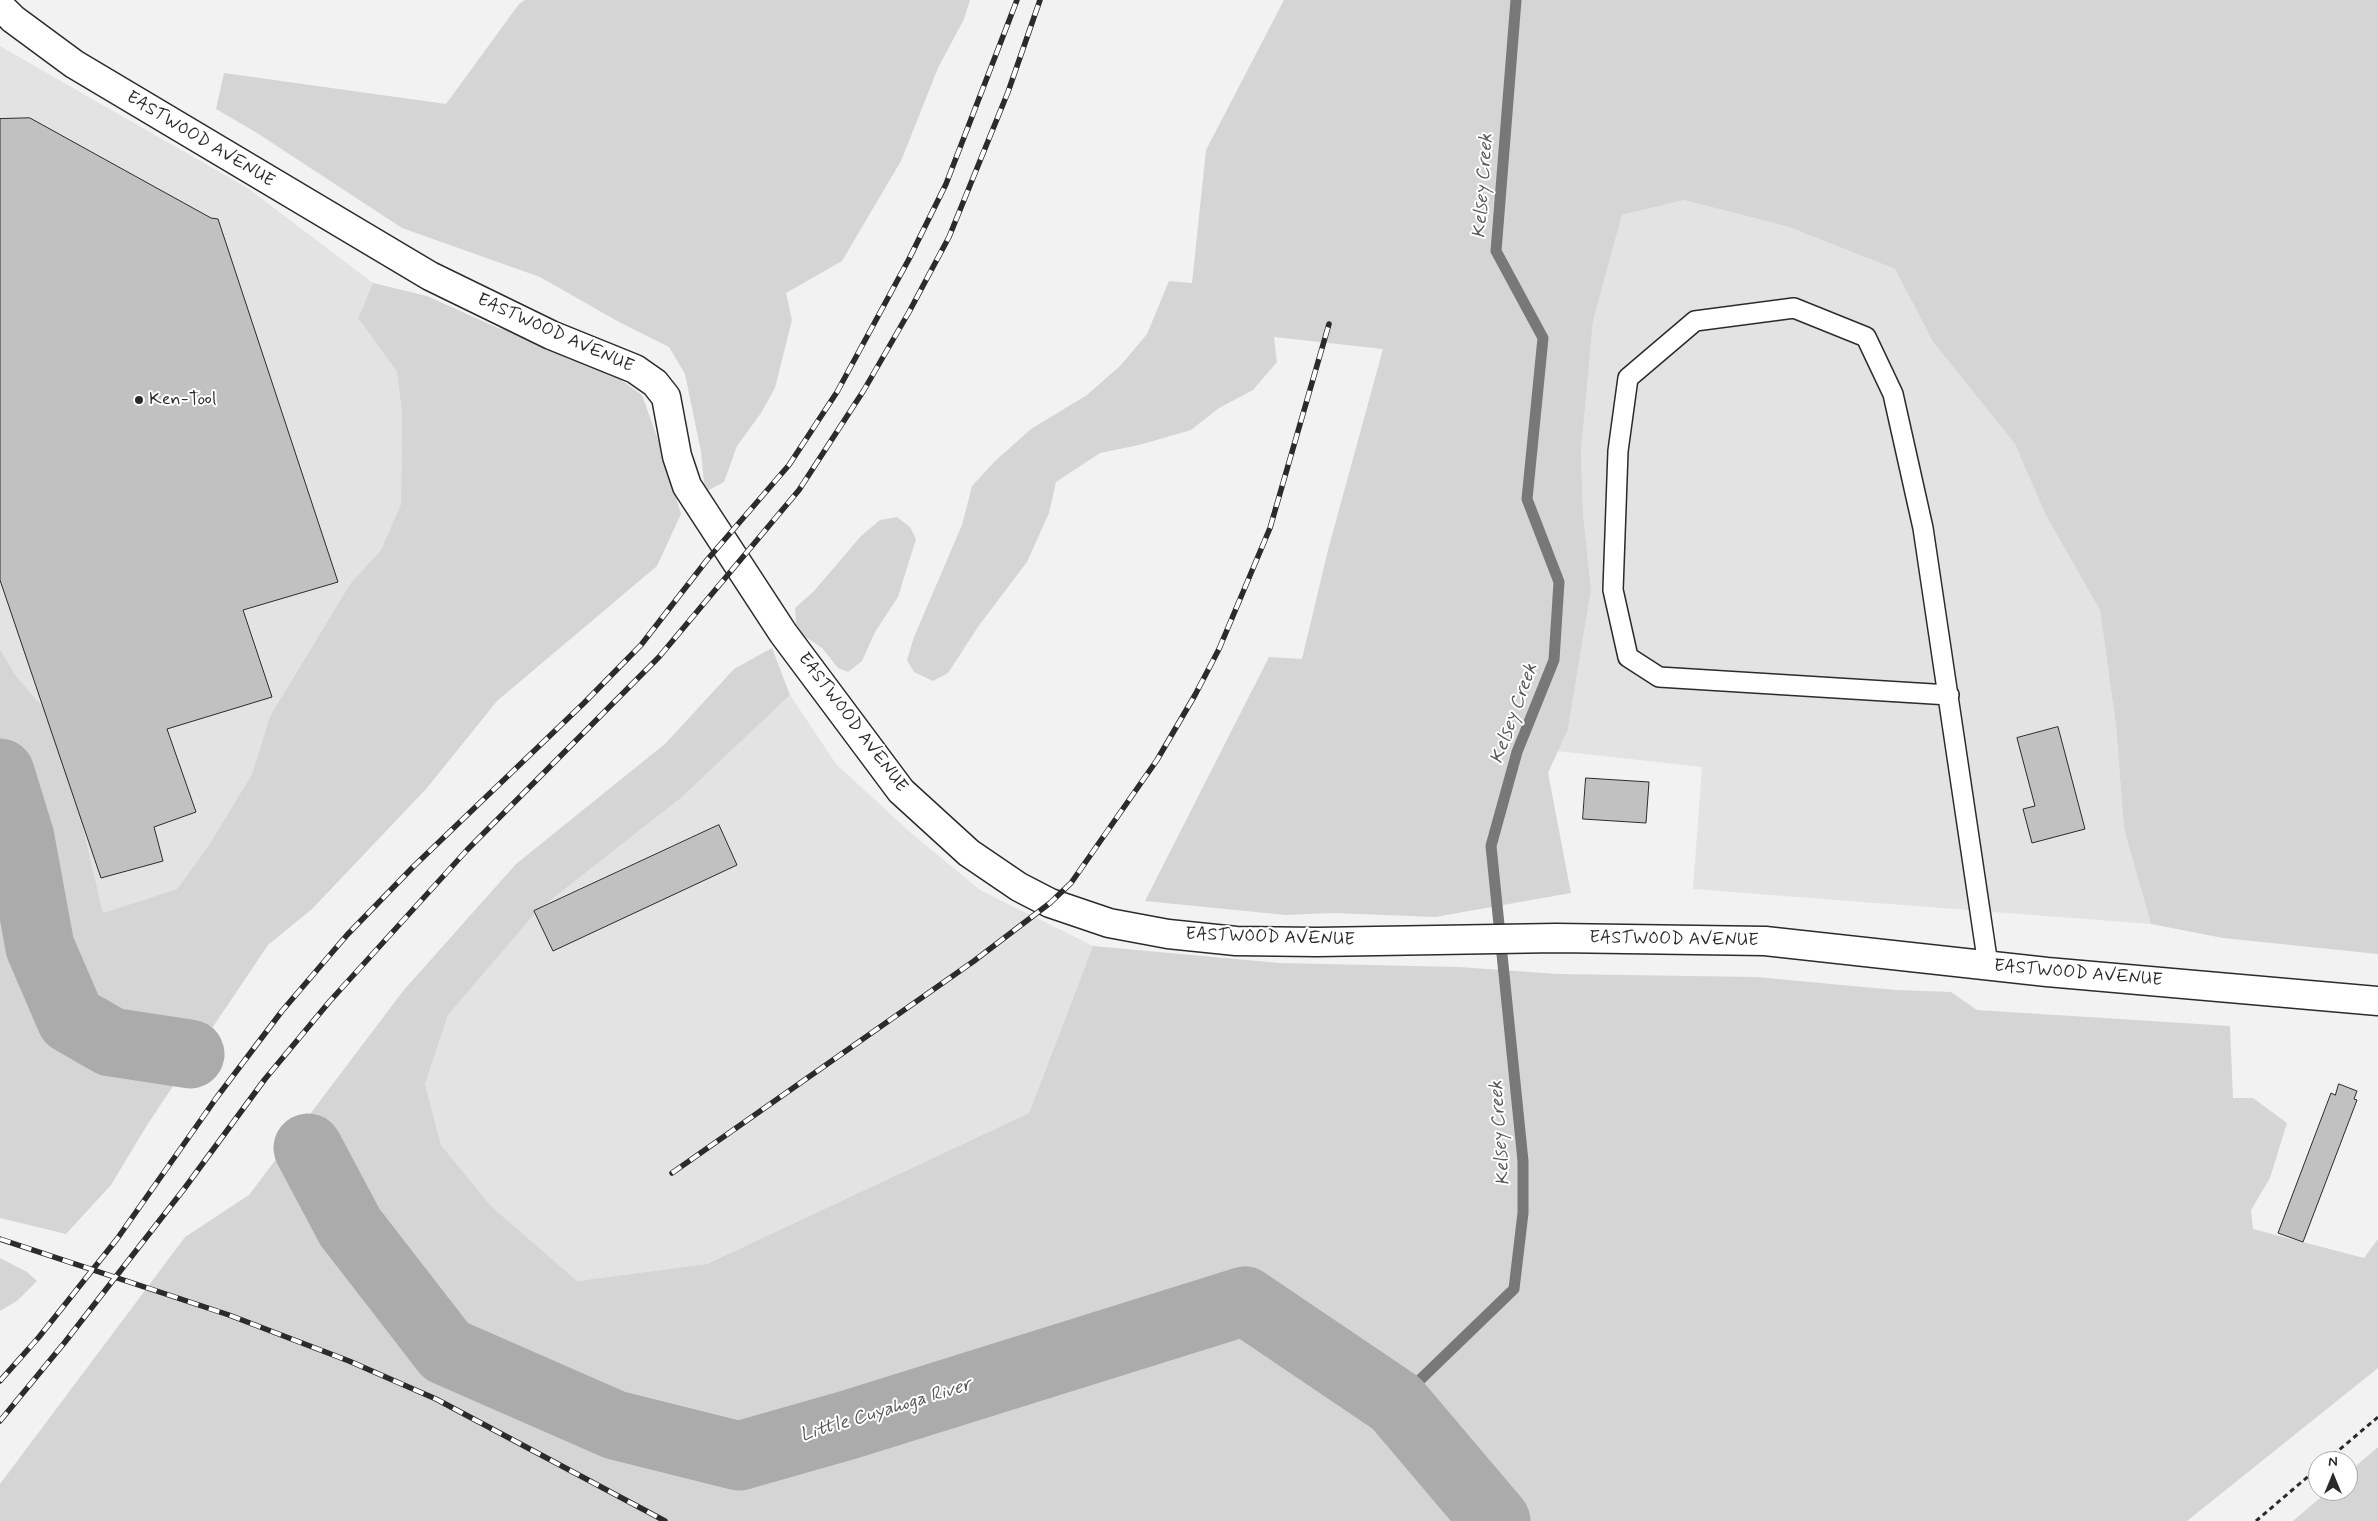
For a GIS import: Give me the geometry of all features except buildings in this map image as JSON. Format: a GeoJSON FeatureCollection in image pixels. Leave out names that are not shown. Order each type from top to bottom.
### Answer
{"type":"FeatureCollection","features":[{"type":"Feature","properties":{"kind":"street","name":"EASTWOOD AVENUE"},"geometry":{"type":"LineString","coordinates":[[0,6],[13,19],[74,64],[430,276],[551,335],[635,369],[655,383],[666,397],[678,456],[687,486],[784,633],[901,792],[969,853],[1019,887],[1050,903],[1109,923],[1168,934],[1236,940],[1418,941],[1556,938],[1765,940],[1988,966],[2378,1001]]}},
{"type":"Feature","properties":{"kind":"lane"},"geometry":{"type":"LineString","coordinates":[[1949,696],[1659,677],[1628,657],[1613,590],[1618,451],[1628,378],[1695,321],[1794,308],[1866,337],[1893,394],[1923,528],[1949,696],[1988,966]]}},
{"type":"Feature","properties":{"kind":"path"},"geometry":{"type":"LineString","coordinates":[[2338,1451],[2378,1416]]}},
{"type":"Feature","properties":{"kind":"path"},"geometry":{"type":"LineString","coordinates":[[2256,1521],[2308,1477]]}},
{"type":"Feature","properties":{"kind":"shaded area"},"geometry":{"type":"Polygon","coordinates":[[[525,0],[970,0],[964,19],[938,68],[901,161],[842,261],[786,293],[792,320],[775,388],[761,413],[737,446],[724,482],[705,492],[701,452],[685,374],[669,347],[619,322],[540,277],[402,228],[257,133],[216,109],[224,73],[446,104],[519,4],[525,0]]]}},
{"type":"Feature","properties":{"kind":"shaded area"},"geometry":{"type":"Polygon","coordinates":[[[1284,0],[2378,0],[2378,954],[2223,938],[2151,924],[2124,829],[2116,726],[2100,610],[2046,515],[2015,444],[1933,342],[1895,269],[1789,227],[1684,200],[1622,215],[1593,321],[1581,452],[1583,513],[1591,590],[1568,729],[1548,773],[1571,893],[1435,917],[1334,913],[1286,915],[1145,901],[1269,657],[1302,659],[1328,550],[1383,349],[1274,337],[1277,362],[1253,390],[1219,408],[1191,430],[1139,445],[1100,453],[1056,482],[1049,513],[1027,562],[980,624],[948,673],[933,681],[914,672],[907,660],[914,637],[962,525],[972,486],[995,461],[1031,429],[1087,395],[1121,365],[1147,334],[1169,281],[1192,283],[1206,150],[1284,0]]]}},
{"type":"Feature","properties":{"kind":"shaded area","name":"Ken-Tool"},"geometry":{"type":"Polygon","coordinates":[[[0,46],[249,189],[373,283],[358,318],[397,372],[402,413],[401,504],[381,550],[350,584],[270,716],[252,774],[209,845],[177,889],[103,913],[82,823],[66,734],[16,676],[0,649],[0,46]]]}},
{"type":"Feature","properties":{"kind":"shaded area"},"geometry":{"type":"Polygon","coordinates":[[[1684,200],[1789,227],[1895,269],[1933,342],[2015,444],[2100,610],[2116,726],[2124,829],[2151,924],[1693,889],[1702,767],[1557,751],[1568,729],[1591,590],[1583,513],[1581,452],[1593,321],[1622,215],[1684,200]]]}},
{"type":"Feature","properties":{"kind":"shaded area"},"geometry":{"type":"Polygon","coordinates":[[[373,283],[427,296],[498,328],[542,337],[617,377],[642,395],[662,451],[681,514],[657,566],[497,701],[427,788],[312,909],[268,945],[149,1122],[111,1185],[66,1234],[0,1218],[0,649],[16,676],[66,734],[82,823],[103,913],[177,889],[209,845],[252,774],[270,716],[350,584],[381,550],[401,504],[402,413],[397,372],[358,318],[373,283]]]}},
{"type":"Feature","properties":{"kind":"shaded area"},"geometry":{"type":"Polygon","coordinates":[[[897,517],[910,527],[916,539],[898,597],[875,632],[862,661],[848,672],[838,668],[822,648],[804,636],[796,624],[795,608],[814,591],[861,536],[880,520],[897,517]]]}},
{"type":"Feature","properties":{"kind":"shaded area"},"geometry":{"type":"Polygon","coordinates":[[[772,648],[790,695],[681,798],[538,910],[448,1015],[425,1084],[441,1145],[491,1206],[577,1281],[707,1264],[1029,1113],[1093,946],[1279,963],[1459,967],[1558,974],[1756,977],[1896,990],[1951,992],[1977,1010],[2230,1026],[2233,1098],[2253,1098],[2287,1123],[2270,1178],[2251,1210],[2253,1229],[2364,1258],[2378,1239],[2378,1368],[2187,1521],[0,1521],[0,1484],[185,1237],[249,1195],[403,991],[516,864],[666,743],[734,669],[772,648]]]}},
{"type":"Feature","properties":{"kind":"shaded area"},"geometry":{"type":"Polygon","coordinates":[[[790,695],[836,764],[910,832],[980,890],[1093,946],[1029,1113],[707,1264],[577,1281],[491,1206],[441,1145],[425,1084],[448,1015],[538,910],[681,798],[790,695]]]}},
{"type":"Feature","properties":{"kind":"shaded area"},"geometry":{"type":"Polygon","coordinates":[[[0,1258],[27,1272],[37,1281],[17,1301],[0,1311],[0,1258]]]}},
{"type":"Feature","properties":{"kind":"shaded area"},"geometry":{"type":"Polygon","coordinates":[[[2378,1447],[2378,1521],[2293,1521],[2316,1501],[2358,1501],[2358,1464],[2378,1447]]]}},
{"type":"Feature","properties":{"kind":"waterway","name":"Kelsey Creek"},"geometry":{"type":"LineString","coordinates":[[1396,1403],[1514,1289],[1523,1213],[1523,1161],[1491,846],[1517,752],[1554,660],[1559,582],[1527,499],[1543,338],[1496,251],[1516,0]]}},
{"type":"Feature","properties":{"kind":"waterway","name":"Little Cuyahoga River"},"geometry":{"type":"LineString","coordinates":[[0,773],[20,838],[40,947],[71,1019],[111,1042],[190,1054]]}},
{"type":"Feature","properties":{"kind":"waterway","name":"Little Cuyahoga River"},"geometry":{"type":"LineString","coordinates":[[308,1148],[350,1227],[446,1351],[615,1425],[739,1456],[848,1425],[1245,1301],[1396,1403],[1496,1521]]}},
{"type":"Feature","properties":{"kind":"railway"},"geometry":{"type":"LineString","coordinates":[[0,1381],[39,1337],[117,1239],[217,1097],[282,1011],[347,935],[414,866],[584,703],[641,645],[707,560],[789,465],[837,392],[909,259],[946,184],[1017,0]]}},
{"type":"Feature","properties":{"kind":"railway"},"geometry":{"type":"LineString","coordinates":[[0,1421],[65,1342],[184,1189],[265,1079],[330,1001],[467,850],[659,657],[799,490],[864,390],[949,237],[1008,92],[1040,0]]}},
{"type":"Feature","properties":{"kind":"railway"},"geometry":{"type":"LineString","coordinates":[[672,1173],[974,961],[1050,903],[1071,883],[1157,760],[1219,649],[1270,528],[1329,324]]}},
{"type":"Feature","properties":{"kind":"railway"},"geometry":{"type":"LineString","coordinates":[[0,1239],[229,1315],[349,1361],[436,1399],[665,1521]]}},
{"type":"Feature","properties":{"kind":"place","name":"Ken-Tool"},"geometry":{"type":"Point","coordinates":[139,400]}}]}
